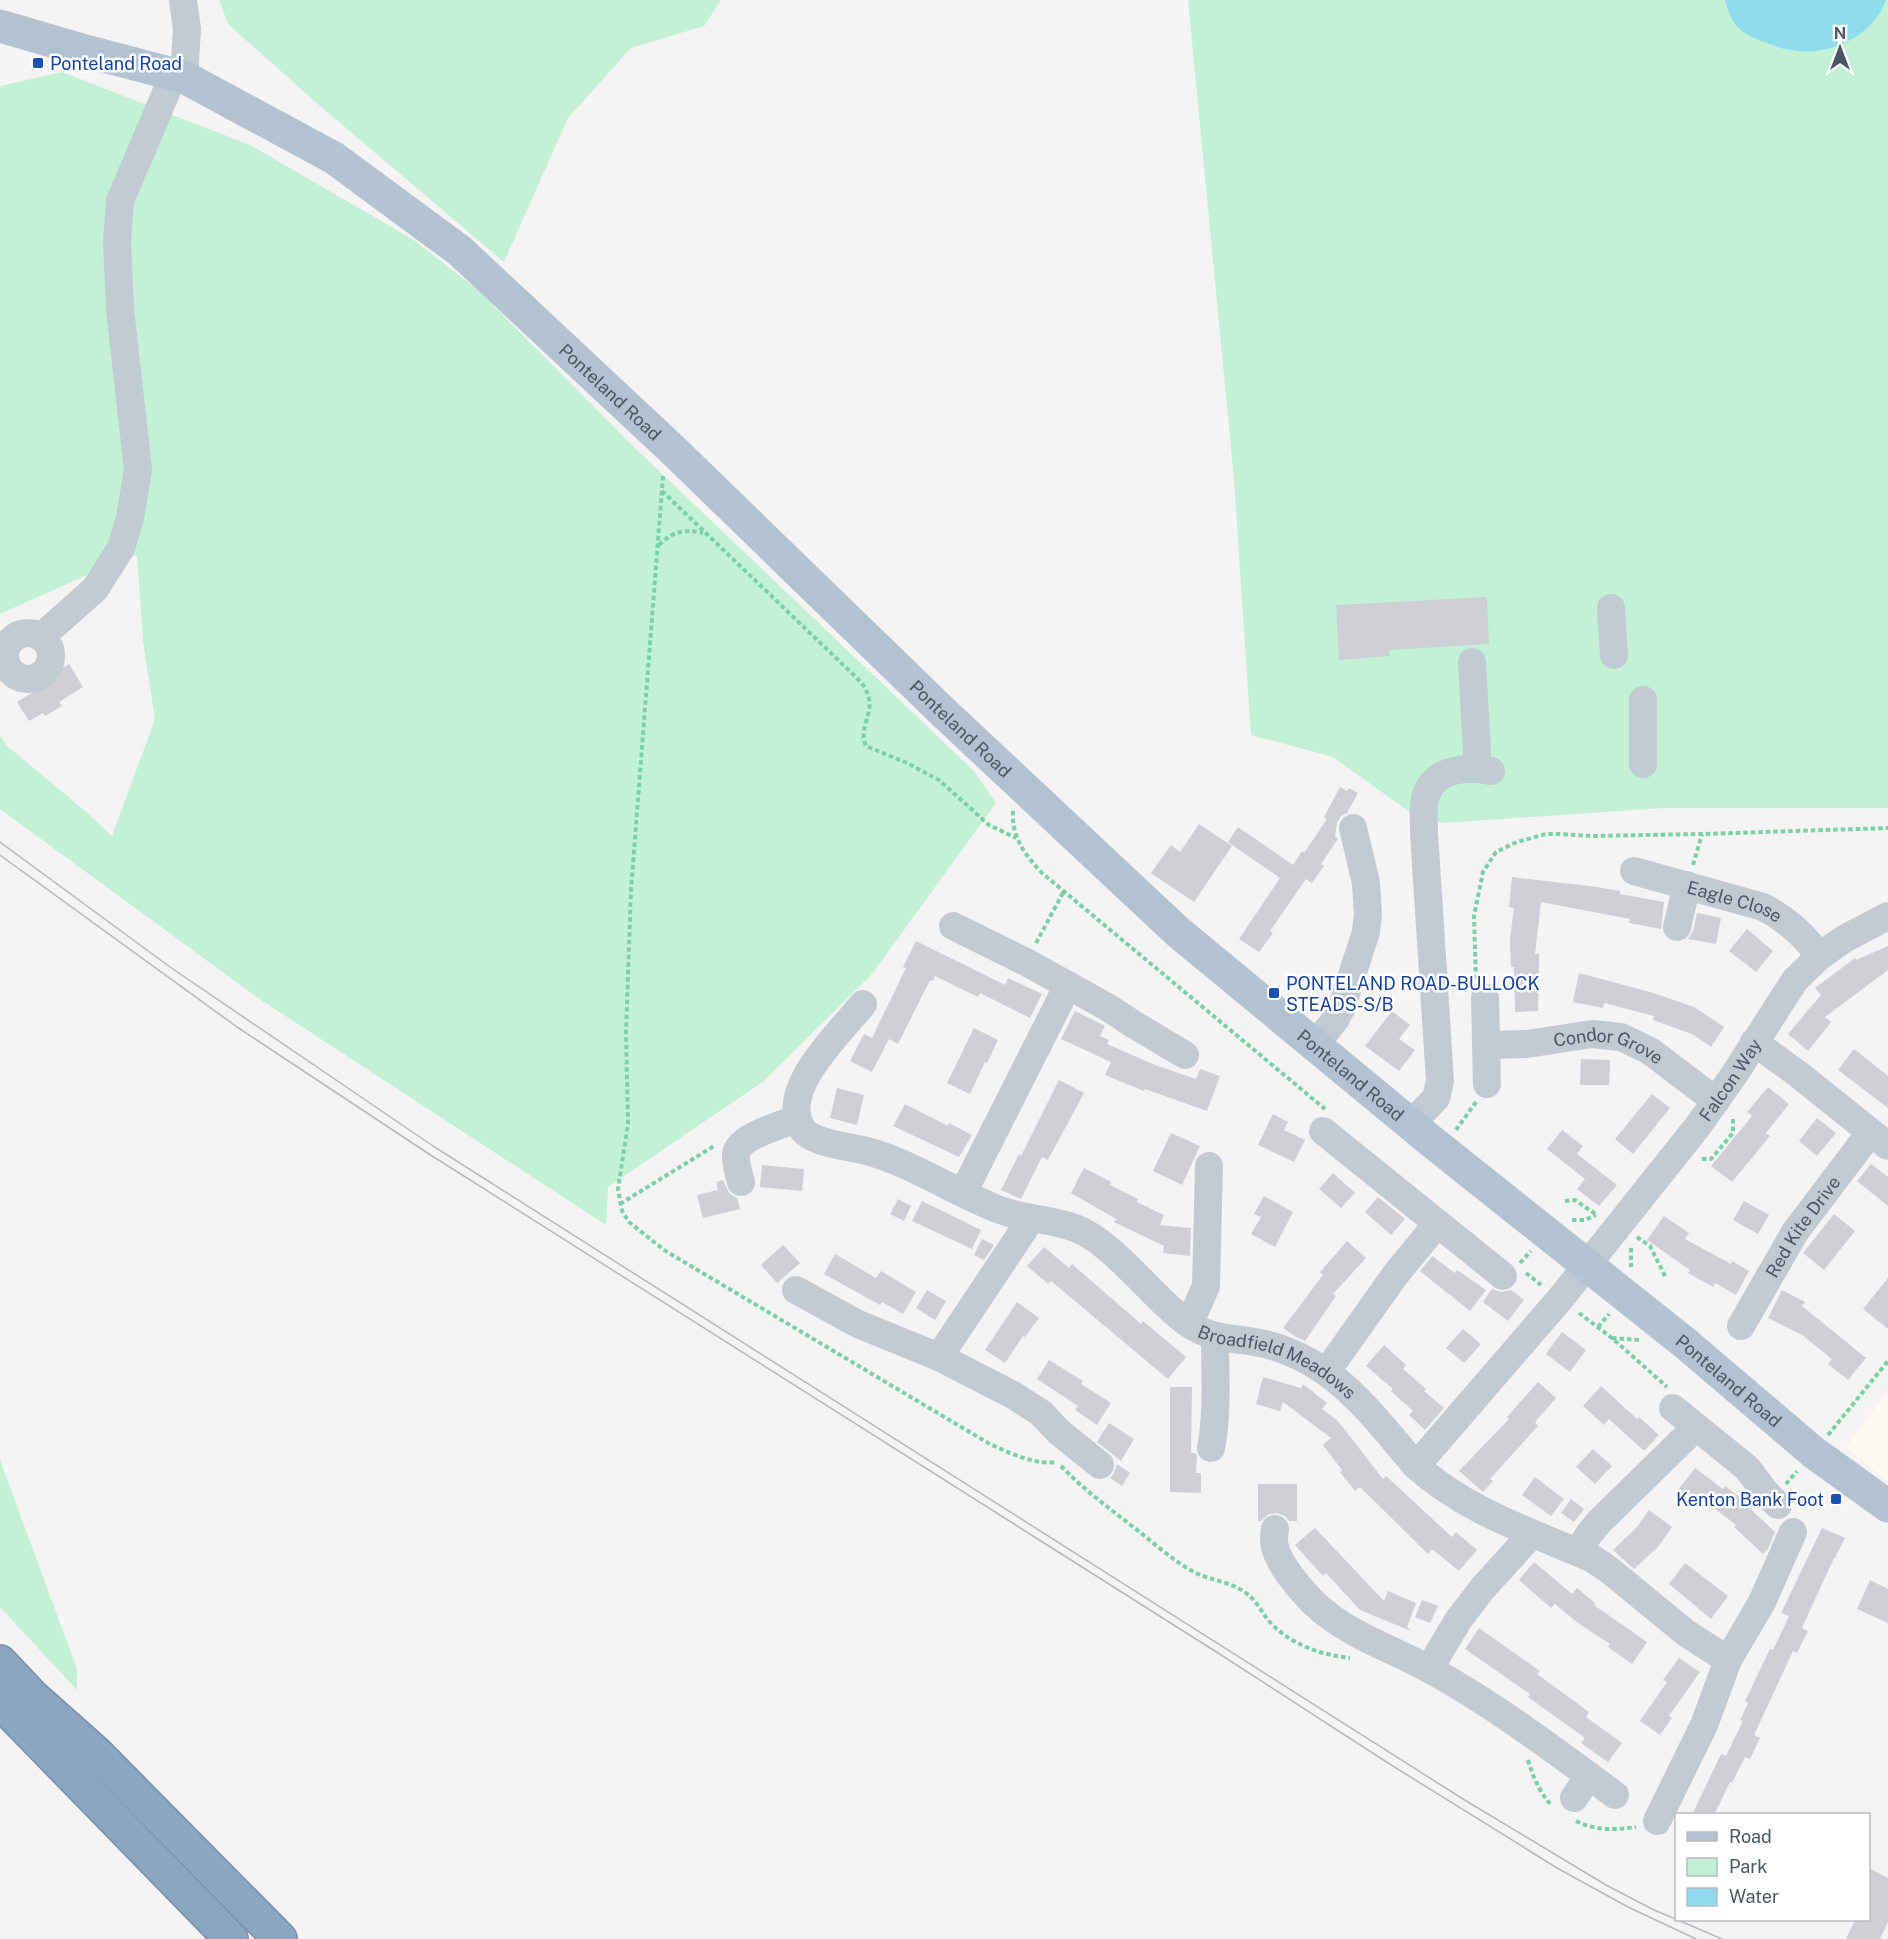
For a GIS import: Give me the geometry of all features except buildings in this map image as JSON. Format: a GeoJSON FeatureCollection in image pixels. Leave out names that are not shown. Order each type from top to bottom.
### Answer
{"type":"FeatureCollection","features":[{"type":"Feature","properties":{"kind":"highway"},"geometry":{"type":"LineString","coordinates":[[0,1662],[33,1697],[96,1753],[280,1939]]}},
{"type":"Feature","properties":{"kind":"highway"},"geometry":{"type":"LineString","coordinates":[[0,1702],[231,1939]]}},
{"type":"Feature","properties":{"kind":"highway"},"geometry":{"type":"LineString","coordinates":[[220,1878],[288,1939]]}},
{"type":"Feature","properties":{"kind":"highway"},"geometry":{"type":"LineString","coordinates":[[176,1883],[218,1939]]}},
{"type":"Feature","properties":{"kind":"main road","name":"Ponteland Road"},"geometry":{"type":"LineString","coordinates":[[0,26],[179,76],[334,158],[460,251],[675,452],[943,712],[1178,932],[1411,1124],[1685,1343],[1813,1452],[1888,1506]]}},
{"type":"Feature","properties":{"kind":"street"},"geometry":{"type":"LineString","coordinates":[[41,637],[95,589],[121,548],[130,518],[138,470],[120,309],[117,241],[120,201],[179,76],[186,28],[183,0]]}},
{"type":"Feature","properties":{"kind":"street"},"geometry":{"type":"LineString","coordinates":[[1611,608],[1614,655]]}},
{"type":"Feature","properties":{"kind":"street"},"geometry":{"type":"LineString","coordinates":[[1411,1124],[1436,1098],[1440,1081],[1424,804],[1426,793],[1441,776],[1452,771],[1484,770],[1477,751],[1472,662]]}},
{"type":"Feature","properties":{"kind":"street"},"geometry":{"type":"LineString","coordinates":[[1642,764],[1643,700]]}},
{"type":"Feature","properties":{"kind":"street"},"geometry":{"type":"LineString","coordinates":[[1316,1045],[1341,1009],[1366,932],[1368,896],[1353,828]]}},
{"type":"Feature","properties":{"kind":"street","name":"Eagle Close"},"geometry":{"type":"LineString","coordinates":[[1634,871],[1745,901],[1779,915],[1794,926],[1820,956]]}},
{"type":"Feature","properties":{"kind":"street"},"geometry":{"type":"LineString","coordinates":[[1677,927],[1687,885]]}},
{"type":"Feature","properties":{"kind":"street","name":"Falcon Way"},"geometry":{"type":"LineString","coordinates":[[1416,1466],[1560,1299],[1716,1101],[1790,986],[1820,956],[1844,939],[1888,916]]}},
{"type":"Feature","properties":{"kind":"street"},"geometry":{"type":"LineString","coordinates":[[953,926],[1068,985],[1185,1055]]}},
{"type":"Feature","properties":{"kind":"street"},"geometry":{"type":"LineString","coordinates":[[963,1193],[1068,985]]}},
{"type":"Feature","properties":{"kind":"street"},"geometry":{"type":"LineString","coordinates":[[1485,998],[1487,1084]]}},
{"type":"Feature","properties":{"kind":"street"},"geometry":{"type":"LineString","coordinates":[[741,1182],[736,1153],[755,1135],[797,1119],[797,1099],[808,1073],[863,1004]]}},
{"type":"Feature","properties":{"kind":"street","name":"Condor Grove"},"geometry":{"type":"LineString","coordinates":[[1487,1045],[1527,1044],[1592,1034],[1621,1037],[1650,1051],[1716,1101]]}},
{"type":"Feature","properties":{"kind":"street","name":"Red Kite Drive"},"geometry":{"type":"LineString","coordinates":[[1741,1326],[1795,1232],[1879,1139],[1754,1042]]}},
{"type":"Feature","properties":{"kind":"street","name":"Broadfield Meadows"},"geometry":{"type":"LineString","coordinates":[[797,1119],[803,1131],[816,1139],[890,1158],[999,1210],[1031,1219],[1062,1224],[1090,1235],[1185,1322],[1215,1337],[1274,1347],[1327,1371],[1354,1395],[1427,1476],[1470,1505],[1532,1534],[1578,1552],[1608,1569],[1686,1634],[1728,1660]]}},
{"type":"Feature","properties":{"kind":"street"},"geometry":{"type":"LineString","coordinates":[[1328,1123],[1402,1195],[1437,1224],[1465,1246],[1510,1271]]}},
{"type":"Feature","properties":{"kind":"street"},"geometry":{"type":"LineString","coordinates":[[1185,1322],[1196,1309],[1206,1286],[1209,1166]]}},
{"type":"Feature","properties":{"kind":"street"},"geometry":{"type":"LineString","coordinates":[[939,1357],[1031,1219]]}},
{"type":"Feature","properties":{"kind":"street"},"geometry":{"type":"LineString","coordinates":[[1327,1371],[1396,1274],[1437,1224]]}},
{"type":"Feature","properties":{"kind":"street"},"geometry":{"type":"LineString","coordinates":[[796,1290],[858,1324],[939,1357],[1014,1395],[1041,1413],[1059,1432],[1100,1465]]}},
{"type":"Feature","properties":{"kind":"street"},"geometry":{"type":"LineString","coordinates":[[1211,1448],[1216,1410],[1215,1337]]}},
{"type":"Feature","properties":{"kind":"street"},"geometry":{"type":"LineString","coordinates":[[1673,1408],[1755,1476],[1766,1493],[1778,1505]]}},
{"type":"Feature","properties":{"kind":"street"},"geometry":{"type":"LineString","coordinates":[[1578,1552],[1600,1521],[1696,1427]]}},
{"type":"Feature","properties":{"kind":"street"},"geometry":{"type":"LineString","coordinates":[[1275,1529],[1275,1549],[1280,1560],[1319,1623],[1345,1627],[1429,1669],[1523,1727],[1582,1787],[1615,1795]]}},
{"type":"Feature","properties":{"kind":"street"},"geometry":{"type":"LineString","coordinates":[[1657,1821],[1704,1725],[1728,1660],[1762,1602],[1793,1532]]}},
{"type":"Feature","properties":{"kind":"street"},"geometry":{"type":"LineString","coordinates":[[1429,1669],[1459,1619],[1482,1589],[1532,1534]]}},
{"type":"Feature","properties":{"kind":"path"},"geometry":{"type":"LineString","coordinates":[[675,452],[664,468],[631,890],[626,1032],[628,1124],[619,1180],[620,1204],[628,1222],[664,1250],[843,1358],[988,1443],[1029,1460],[1057,1462]]}},
{"type":"Feature","properties":{"kind":"path"},"geometry":{"type":"LineString","coordinates":[[662,491],[866,688],[871,704],[864,736],[866,746],[931,775],[989,825],[1017,838]]}},
{"type":"Feature","properties":{"kind":"path"},"geometry":{"type":"LineString","coordinates":[[658,545],[672,533],[678,531],[705,533]]}},
{"type":"Feature","properties":{"kind":"path"},"geometry":{"type":"LineString","coordinates":[[1015,780],[1012,818],[1017,838],[1033,864],[1328,1123]]}},
{"type":"Feature","properties":{"kind":"path"},"geometry":{"type":"LineString","coordinates":[[1687,885],[1702,834]]}},
{"type":"Feature","properties":{"kind":"path"},"geometry":{"type":"LineString","coordinates":[[1044,928],[1064,891]]}},
{"type":"Feature","properties":{"kind":"path"},"geometry":{"type":"LineString","coordinates":[[1455,1131],[1472,1110],[1487,1084]]}},
{"type":"Feature","properties":{"kind":"path"},"geometry":{"type":"LineString","coordinates":[[620,1204],[717,1144]]}},
{"type":"Feature","properties":{"kind":"path"},"geometry":{"type":"LineString","coordinates":[[1565,1201],[1575,1200],[1597,1215]]}},
{"type":"Feature","properties":{"kind":"path"},"geometry":{"type":"LineString","coordinates":[[1636,1237],[1650,1246],[1666,1278]]}},
{"type":"Feature","properties":{"kind":"path"},"geometry":{"type":"LineString","coordinates":[[1510,1271],[1548,1290]]}},
{"type":"Feature","properties":{"kind":"path"},"geometry":{"type":"LineString","coordinates":[[1572,1308],[1612,1338],[1666,1386],[1673,1408]]}},
{"type":"Feature","properties":{"kind":"path"},"geometry":{"type":"LineString","coordinates":[[1825,1439],[1888,1360]]}},
{"type":"Feature","properties":{"kind":"path"},"geometry":{"type":"LineString","coordinates":[[1052,1457],[1098,1500],[1178,1562],[1201,1575],[1235,1586],[1249,1595],[1259,1604],[1268,1620],[1290,1639],[1323,1653],[1353,1658],[1364,1655],[1374,1641]]}},
{"type":"Feature","properties":{"kind":"shaded area"},"geometry":{"type":"Polygon","coordinates":[[[1888,1391],[1888,1482],[1846,1447],[1888,1391]]]}},
{"type":"Feature","properties":{"kind":"green space"},"geometry":{"type":"Polygon","coordinates":[[[219,0],[721,0],[704,26],[631,48],[568,118],[504,262],[320,106],[228,24],[219,0]]]}},
{"type":"Feature","properties":{"kind":"green space"},"geometry":{"type":"Polygon","coordinates":[[[1188,0],[1888,0],[1888,808],[1663,808],[1443,823],[1408,811],[1333,757],[1251,735],[1234,479],[1188,0]]]}},
{"type":"Feature","properties":{"kind":"green space"},"geometry":{"type":"Polygon","coordinates":[[[62,72],[250,145],[414,240],[479,291],[635,448],[974,771],[996,803],[872,974],[764,1081],[608,1187],[606,1225],[258,998],[0,809],[0,735],[7,746],[112,836],[155,719],[143,641],[137,555],[0,614],[0,86],[62,72]]]}},
{"type":"Feature","properties":{"kind":"green space"},"geometry":{"type":"Polygon","coordinates":[[[0,1460],[77,1669],[77,1690],[0,1607],[0,1460]]]}},
{"type":"Feature","properties":{"kind":"water"},"geometry":{"type":"Polygon","coordinates":[[[1725,0],[1886,0],[1880,13],[1860,34],[1834,47],[1805,51],[1781,48],[1745,33],[1734,22],[1725,0]]]}},
{"type":"Feature","properties":{"kind":"tram line"},"geometry":{"type":"LineString","coordinates":[[0,842],[170,967],[433,1146],[1463,1799],[1606,1885],[1675,1919]]}},
{"type":"Feature","properties":{"kind":"tram line"},"geometry":{"type":"LineString","coordinates":[[0,855],[237,1027],[429,1154],[1557,1868],[1628,1907],[1696,1939]]}},
{"type":"Feature","properties":{"kind":"tram line"},"geometry":{"type":"LineString","coordinates":[[1680,1921],[1722,1939]]}},
{"type":"Feature","properties":{"kind":"place","name":"Ponteland Road"},"geometry":{"type":"Point","coordinates":[38,63]}},
{"type":"Feature","properties":{"kind":"place","name":"PONTELAND ROAD-BULLOCK STEADS-S/B"},"geometry":{"type":"Point","coordinates":[1274,993]}},
{"type":"Feature","properties":{"kind":"place","name":"Kenton Bank Foot"},"geometry":{"type":"Point","coordinates":[1836,1499]}}]}
